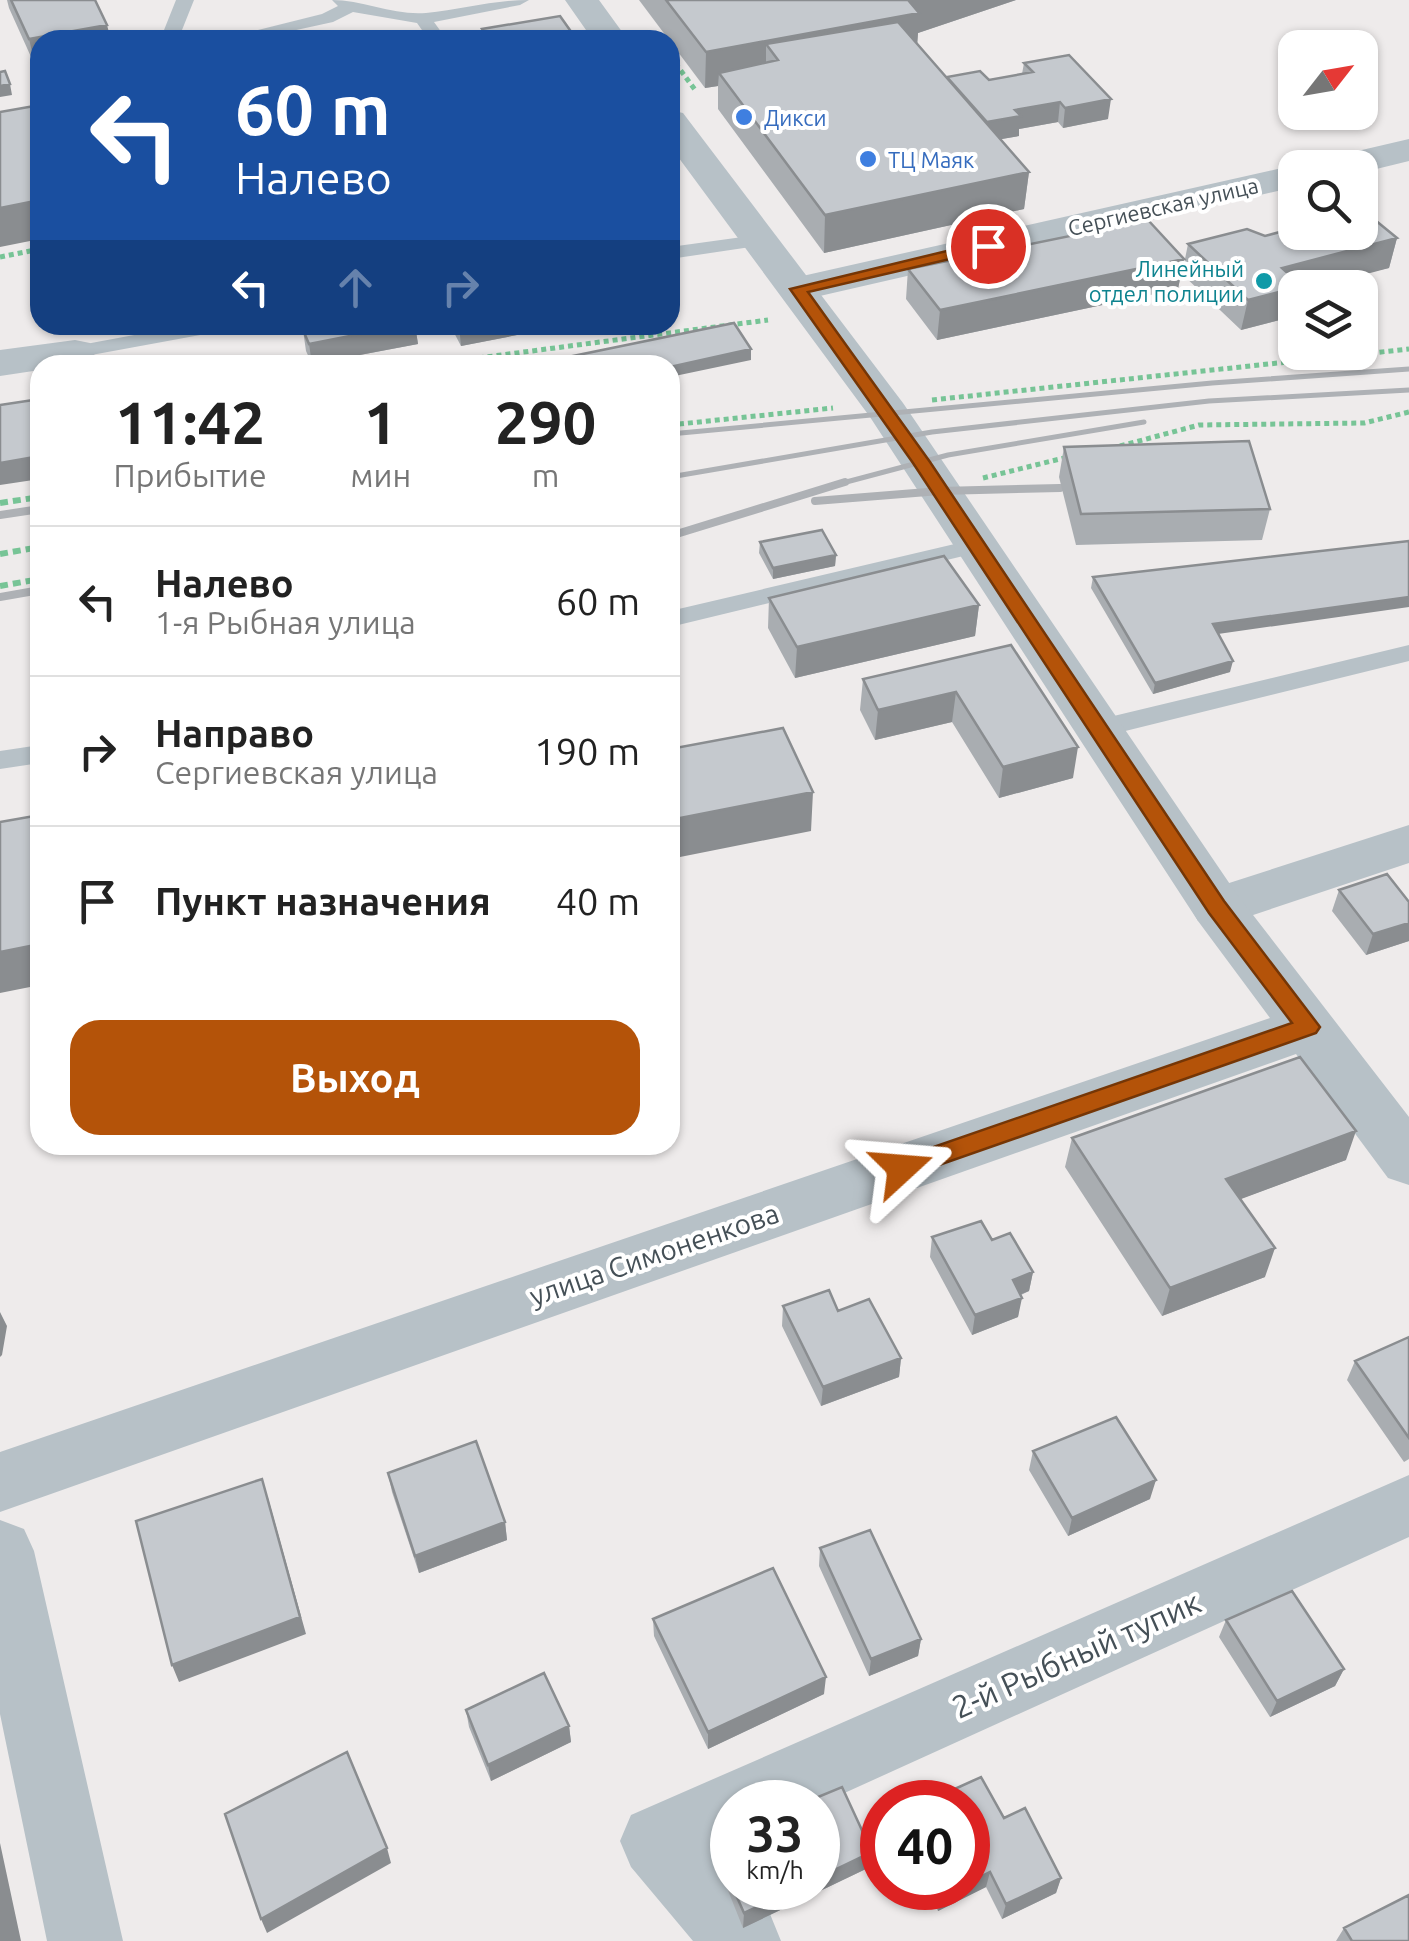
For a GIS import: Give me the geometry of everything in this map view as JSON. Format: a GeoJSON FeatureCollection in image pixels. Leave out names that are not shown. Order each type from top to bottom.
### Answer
{"type":"FeatureCollection","features":[{"type":"Feature","properties":{"kind":"street"},"geometry":{"type":"LineString","coordinates":[[582,0],[604,30]]}},
{"type":"Feature","properties":{"kind":"street"},"geometry":{"type":"LineString","coordinates":[[680,135],[757,240],[788,304],[898,402],[976,546],[1216,907],[1409,1161]]}},
{"type":"Feature","properties":{"kind":"street"},"geometry":{"type":"LineString","coordinates":[[1378,157],[1409,150]]}},
{"type":"Feature","properties":{"kind":"street","name":"Сергиевская улица"},"geometry":{"type":"LineString","coordinates":[[788,304],[872,272],[1278,180]]}},
{"type":"Feature","properties":{"kind":"street"},"geometry":{"type":"LineString","coordinates":[[0,363],[89,338]]}},
{"type":"Feature","properties":{"kind":"street"},"geometry":{"type":"LineString","coordinates":[[1216,907],[1409,844]]}},
{"type":"Feature","properties":{"kind":"street","name":"улица Симоненкова"},"geometry":{"type":"LineString","coordinates":[[0,1482],[1308,1027]]}},
{"type":"Feature","properties":{"kind":"street","name":"2-й Рыбный тупик"},"geometry":{"type":"LineString","coordinates":[[791,1780],[1409,1504]]}},
{"type":"Feature","properties":{"kind":"street"},"geometry":{"type":"LineString","coordinates":[[0,1551],[85,1941]]}},
{"type":"Feature","properties":{"kind":"street"},"geometry":{"type":"LineString","coordinates":[[710,1817],[657,1840],[710,1902]]}},
{"type":"Feature","properties":{"kind":"street"},"geometry":{"type":"LineString","coordinates":[[717,1910],[743,1941]]}},
{"type":"Feature","properties":{"kind":"lane"},"geometry":{"type":"LineString","coordinates":[[173,30],[185,0]]}},
{"type":"Feature","properties":{"kind":"lane"},"geometry":{"type":"LineString","coordinates":[[273,30],[327,18],[346,3],[423,18],[520,0]]}},
{"type":"Feature","properties":{"kind":"lane"},"geometry":{"type":"LineString","coordinates":[[423,18],[431,30]]}},
{"type":"Feature","properties":{"kind":"lane"},"geometry":{"type":"LineString","coordinates":[[680,252],[757,240]]}},
{"type":"Feature","properties":{"kind":"lane"},"geometry":{"type":"LineString","coordinates":[[89,338],[120,335]]}},
{"type":"Feature","properties":{"kind":"lane"},"geometry":{"type":"LineString","coordinates":[[680,617],[976,546]]}},
{"type":"Feature","properties":{"kind":"lane"},"geometry":{"type":"LineString","coordinates":[[1098,729],[1409,653]]}},
{"type":"Feature","properties":{"kind":"lane"},"geometry":{"type":"LineString","coordinates":[[0,760],[30,756]]}},
{"type":"Feature","properties":{"kind":"path"},"geometry":{"type":"LineString","coordinates":[[0,257],[30,251]]}},
{"type":"Feature","properties":{"kind":"path"},"geometry":{"type":"LineString","coordinates":[[680,323],[788,304]]}},
{"type":"Feature","properties":{"kind":"path"},"geometry":{"type":"LineString","coordinates":[[493,355],[609,335]]}},
{"type":"Feature","properties":{"kind":"path"},"geometry":{"type":"LineString","coordinates":[[680,424],[1409,349]]}},
{"type":"Feature","properties":{"kind":"path"},"geometry":{"type":"LineString","coordinates":[[1112,448],[1199,425],[1364,423],[1409,412]]}},
{"type":"Feature","properties":{"kind":"path"},"geometry":{"type":"LineString","coordinates":[[969,480],[1072,456]]}},
{"type":"Feature","properties":{"kind":"path"},"geometry":{"type":"LineString","coordinates":[[0,503],[30,498]]}},
{"type":"Feature","properties":{"kind":"path"},"geometry":{"type":"LineString","coordinates":[[0,554],[30,549]]}},
{"type":"Feature","properties":{"kind":"path"},"geometry":{"type":"LineString","coordinates":[[0,586],[30,581]]}},
{"type":"Feature","properties":{"kind":"building"},"geometry":{"type":"Polygon","coordinates":[[[11,0],[95,0],[107,25],[79,30],[30,30],[29,39],[11,0]]]}},
{"type":"Feature","properties":{"kind":"building"},"geometry":{"type":"Polygon","coordinates":[[[666,0],[912,0],[909,1],[919,13],[706,52],[666,0]]]}},
{"type":"Feature","properties":{"kind":"building"},"geometry":{"type":"Polygon","coordinates":[[[560,16],[570,30],[483,30],[560,16]]]}},
{"type":"Feature","properties":{"kind":"building","name":"ТЦ Маяк"},"geometry":{"type":"Polygon","coordinates":[[[898,22],[1029,172],[825,215],[719,73],[778,60],[766,44],[898,22]]]}},
{"type":"Feature","properties":{"kind":"building"},"geometry":{"type":"Polygon","coordinates":[[[1069,55],[1111,99],[1065,108],[1060,102],[1015,110],[1021,116],[987,122],[947,77],[980,71],[989,80],[1033,72],[1024,63],[1069,55]]]}},
{"type":"Feature","properties":{"kind":"building"},"geometry":{"type":"Polygon","coordinates":[[[5,71],[10,84],[0,86],[0,72],[5,71]]]}},
{"type":"Feature","properties":{"kind":"building"},"geometry":{"type":"Polygon","coordinates":[[[30,107],[30,202],[0,208],[0,112],[30,107]]]}},
{"type":"Feature","properties":{"kind":"building"},"geometry":{"type":"Polygon","coordinates":[[[1148,220],[1184,259],[940,310],[908,269],[1148,220]]]}},
{"type":"Feature","properties":{"kind":"building"},"geometry":{"type":"Polygon","coordinates":[[[1378,222],[1397,238],[1378,243],[1378,222]]]}},
{"type":"Feature","properties":{"kind":"building"},"geometry":{"type":"Polygon","coordinates":[[[1247,229],[1265,236],[1278,233],[1278,250],[1351,250],[1282,268],[1278,270],[1278,292],[1248,300],[1188,244],[1247,229]]]}},
{"type":"Feature","properties":{"kind":"building"},"geometry":{"type":"Polygon","coordinates":[[[734,323],[751,349],[680,365],[680,355],[578,355],[680,335],[734,323]]]}},
{"type":"Feature","properties":{"kind":"building"},"geometry":{"type":"Polygon","coordinates":[[[305,335],[355,335],[309,344],[305,335]]]}},
{"type":"Feature","properties":{"kind":"building"},"geometry":{"type":"Polygon","coordinates":[[[30,400],[30,458],[0,463],[0,405],[30,400]]]}},
{"type":"Feature","properties":{"kind":"building"},"geometry":{"type":"Polygon","coordinates":[[[1249,441],[1270,509],[1081,514],[1064,447],[1249,441]]]}},
{"type":"Feature","properties":{"kind":"building"},"geometry":{"type":"Polygon","coordinates":[[[822,530],[836,555],[773,568],[760,542],[822,530]]]}},
{"type":"Feature","properties":{"kind":"building"},"geometry":{"type":"Polygon","coordinates":[[[1409,541],[1409,597],[1213,624],[1233,661],[1155,683],[1093,577],[1409,541]]]}},
{"type":"Feature","properties":{"kind":"building"},"geometry":{"type":"Polygon","coordinates":[[[944,556],[979,605],[797,647],[769,598],[944,556]]]}},
{"type":"Feature","properties":{"kind":"building"},"geometry":{"type":"Polygon","coordinates":[[[1011,645],[1078,747],[1003,767],[956,692],[878,710],[863,679],[1011,645]]]}},
{"type":"Feature","properties":{"kind":"building"},"geometry":{"type":"Polygon","coordinates":[[[783,728],[813,792],[680,818],[680,747],[783,728]]]}},
{"type":"Feature","properties":{"kind":"building"},"geometry":{"type":"Polygon","coordinates":[[[30,817],[30,946],[0,952],[0,822],[30,817]]]}},
{"type":"Feature","properties":{"kind":"building"},"geometry":{"type":"Polygon","coordinates":[[[1387,874],[1409,902],[1409,923],[1373,934],[1339,890],[1387,874]]]}},
{"type":"Feature","properties":{"kind":"building"},"geometry":{"type":"Polygon","coordinates":[[[1300,1057],[1356,1131],[1226,1179],[1275,1248],[1170,1288],[1072,1138],[1300,1057]]]}},
{"type":"Feature","properties":{"kind":"building"},"geometry":{"type":"Polygon","coordinates":[[[981,1221],[992,1240],[1010,1233],[1033,1272],[1013,1280],[1022,1298],[975,1315],[932,1237],[981,1221]]]}},
{"type":"Feature","properties":{"kind":"building"},"geometry":{"type":"Polygon","coordinates":[[[829,1290],[838,1311],[869,1299],[901,1358],[823,1387],[783,1306],[829,1290]]]}},
{"type":"Feature","properties":{"kind":"building"},"geometry":{"type":"Polygon","coordinates":[[[1409,1337],[1409,1438],[1355,1361],[1409,1337]]]}},
{"type":"Feature","properties":{"kind":"building"},"geometry":{"type":"Polygon","coordinates":[[[1116,1417],[1156,1480],[1072,1518],[1033,1451],[1116,1417]]]}},
{"type":"Feature","properties":{"kind":"building"},"geometry":{"type":"Polygon","coordinates":[[[476,1441],[505,1522],[415,1556],[388,1473],[476,1441]]]}},
{"type":"Feature","properties":{"kind":"building"},"geometry":{"type":"Polygon","coordinates":[[[262,1479],[300,1617],[172,1665],[136,1521],[262,1479]]]}},
{"type":"Feature","properties":{"kind":"building"},"geometry":{"type":"Polygon","coordinates":[[[870,1530],[921,1639],[871,1659],[820,1548],[870,1530]]]}},
{"type":"Feature","properties":{"kind":"building"},"geometry":{"type":"Polygon","coordinates":[[[773,1568],[826,1677],[708,1732],[653,1619],[773,1568]]]}},
{"type":"Feature","properties":{"kind":"building"},"geometry":{"type":"Polygon","coordinates":[[[1292,1591],[1344,1669],[1277,1701],[1226,1620],[1292,1591]]]}},
{"type":"Feature","properties":{"kind":"building"},"geometry":{"type":"Polygon","coordinates":[[[544,1673],[569,1726],[488,1765],[466,1710],[544,1673]]]}},
{"type":"Feature","properties":{"kind":"building"},"geometry":{"type":"Polygon","coordinates":[[[347,1752],[387,1848],[261,1919],[225,1814],[347,1752]]]}},
{"type":"Feature","properties":{"kind":"building"},"geometry":{"type":"Polygon","coordinates":[[[840,1788],[860,1826],[860,1858],[840,1867],[840,1788]]]}},
{"type":"Feature","properties":{"kind":"building"},"geometry":{"type":"Polygon","coordinates":[[[990,1793],[1004,1818],[1025,1808],[1061,1878],[1006,1904],[990,1872],[990,1793]]]}},
{"type":"Feature","properties":{"kind":"building"},"geometry":{"type":"Polygon","coordinates":[[[1409,1895],[1409,1941],[1352,1941],[1344,1928],[1409,1895]]]}},
{"type":"Feature","properties":{"kind":"railway"},"geometry":{"type":"LineString","coordinates":[[680,433],[1212,383],[1409,369]]}},
{"type":"Feature","properties":{"kind":"railway"},"geometry":{"type":"LineString","coordinates":[[680,475],[932,432],[1209,401],[1409,390]]}},
{"type":"Feature","properties":{"kind":"railway"},"geometry":{"type":"LineString","coordinates":[[837,484],[948,455],[1144,422]]}},
{"type":"Feature","properties":{"kind":"railway"},"geometry":{"type":"LineString","coordinates":[[837,484],[845,482]]}},
{"type":"Feature","properties":{"kind":"railway"},"geometry":{"type":"LineString","coordinates":[[680,533],[837,484]]}},
{"type":"Feature","properties":{"kind":"railway"},"geometry":{"type":"LineString","coordinates":[[815,501],[940,491],[1060,488]]}},
{"type":"Feature","properties":{"kind":"railway"},"geometry":{"type":"LineString","coordinates":[[0,515],[30,510]]}},
{"type":"Feature","properties":{"kind":"railway"},"geometry":{"type":"LineString","coordinates":[[0,597],[30,592]]}},
{"type":"Feature","properties":{"kind":"place","name":"Дикси"},"geometry":{"type":"Point","coordinates":[744,117]}},
{"type":"Feature","properties":{"kind":"place","name":"ТЦ Маяк"},"geometry":{"type":"Point","coordinates":[868,159]}},
{"type":"Feature","properties":{"kind":"place","name":"Линейный отдел полиции"},"geometry":{"type":"Point","coordinates":[1264,281]}},
{"type":"Feature","properties":{"kind":"route"},"geometry":{"type":"LineString","coordinates":[[902,1168],[1308,1027],[1216,907],[888,412],[798,289],[988,246]]}}]}
